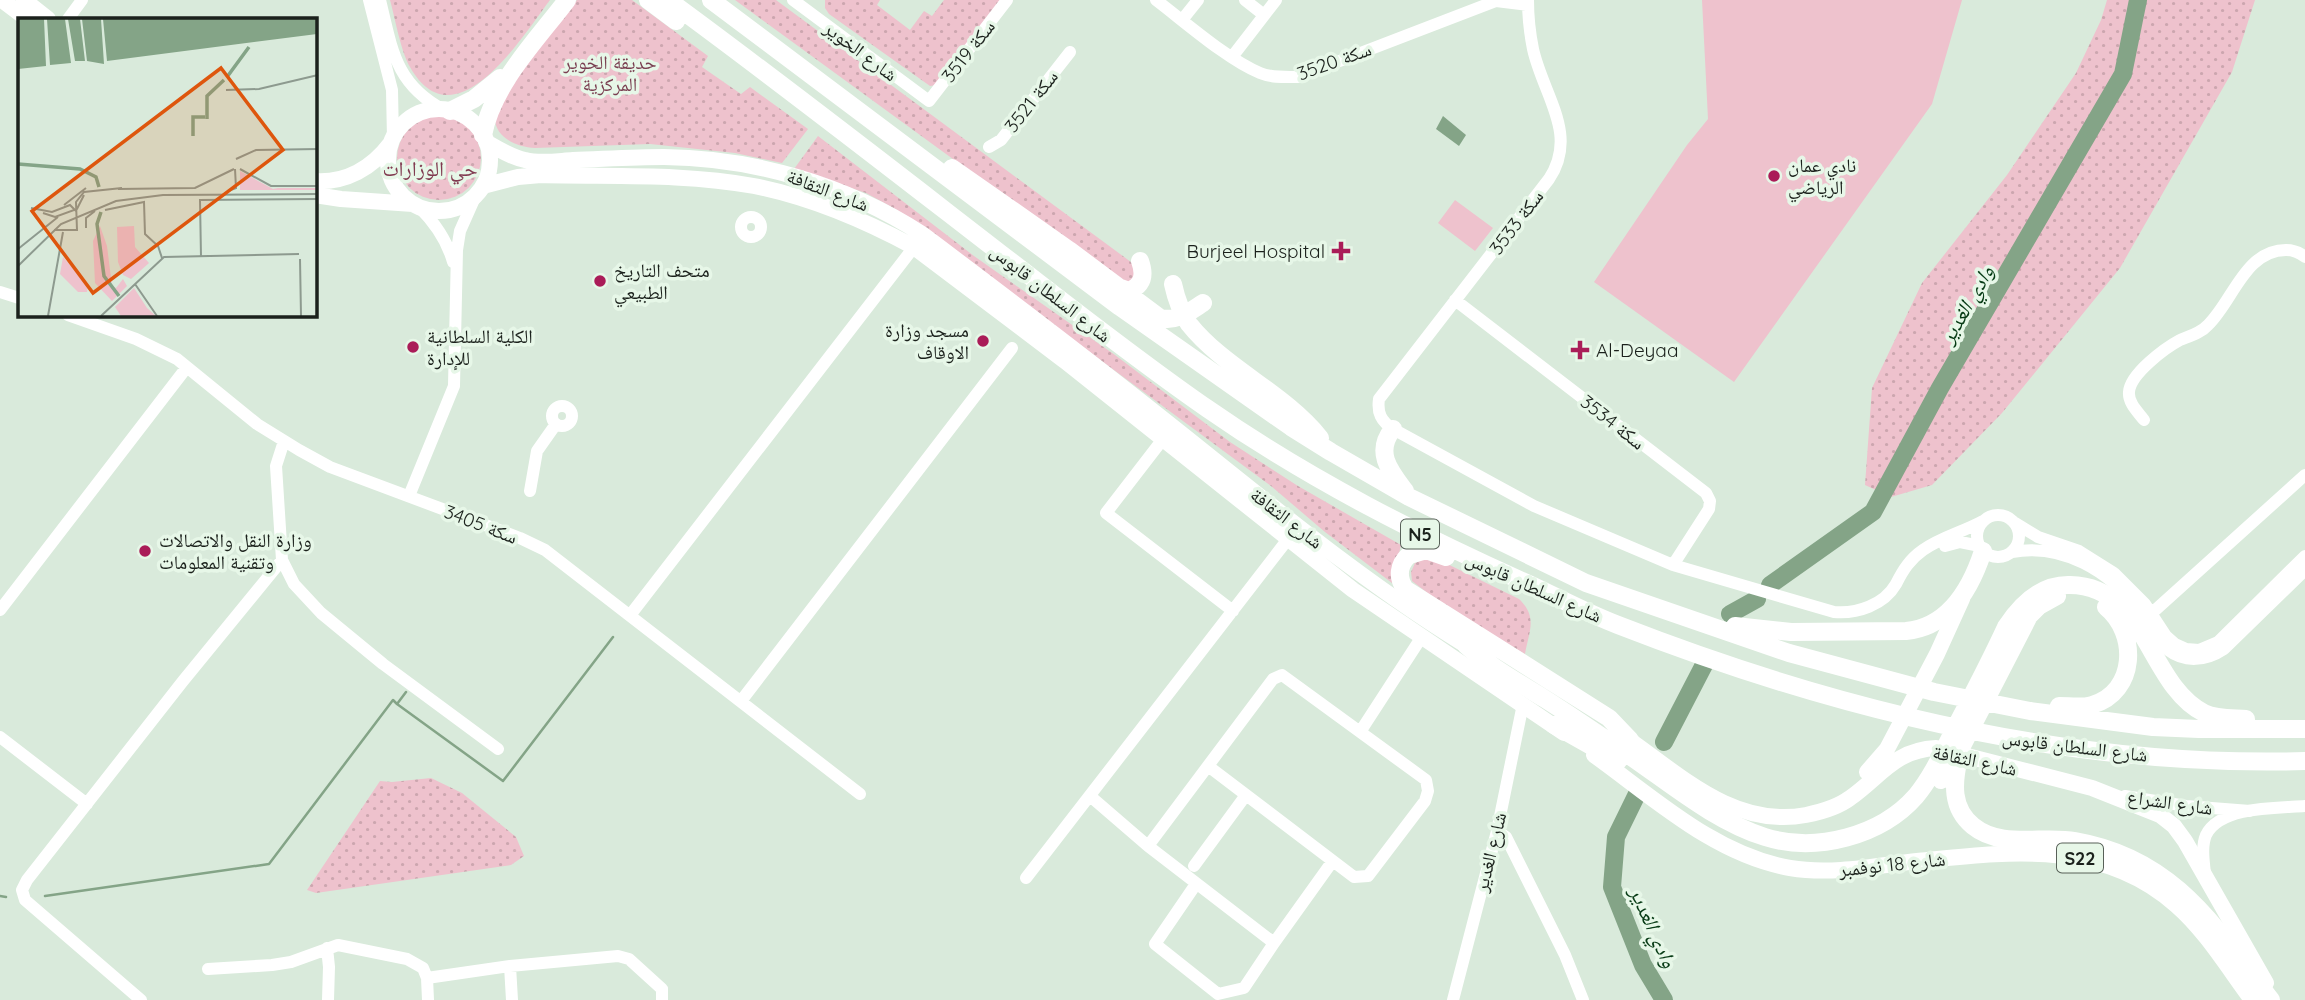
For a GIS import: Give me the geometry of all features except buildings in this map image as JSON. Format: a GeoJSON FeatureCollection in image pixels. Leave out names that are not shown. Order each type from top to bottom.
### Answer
{"type":"FeatureCollection","features":[{"type":"Feature","properties":{"kind":"highway"},"geometry":{"type":"LineString","coordinates":[[447,110],[474,99],[495,83],[559,0]]}},
{"type":"Feature","properties":{"kind":"highway"},"geometry":{"type":"LineString","coordinates":[[484,139],[492,104],[567,0]]}},
{"type":"Feature","properties":{"kind":"highway"},"geometry":{"type":"LineString","coordinates":[[648,0],[727,57],[764,70]]}},
{"type":"Feature","properties":{"kind":"highway","name":"شارع السلطان قابوس"},"geometry":{"type":"LineString","coordinates":[[668,0],[764,70],[1103,332],[1209,410],[1402,526],[1479,563],[1612,623],[1698,655],[1877,710],[1938,725],[2047,743],[2152,756],[2305,761]]}},
{"type":"Feature","properties":{"kind":"highway","name":"شارع السلطان قابوس"},"geometry":{"type":"LineString","coordinates":[[710,0],[1130,314],[1259,405],[1331,452],[1409,497],[1586,583],[1789,653],[1934,692],[2030,711],[2153,727],[2305,729]]}},
{"type":"Feature","properties":{"kind":"highway"},"geometry":{"type":"LineString","coordinates":[[829,88],[974,182],[1160,318],[1171,320],[1203,303]]}},
{"type":"Feature","properties":{"kind":"highway"},"geometry":{"type":"LineString","coordinates":[[1115,286],[1129,291],[1136,288],[1142,281],[1140,261]]}},
{"type":"Feature","properties":{"kind":"highway"},"geometry":{"type":"LineString","coordinates":[[1173,284],[1184,315],[1210,345],[1294,411],[1331,452]]}},
{"type":"Feature","properties":{"kind":"highway"},"geometry":{"type":"LineString","coordinates":[[1393,429],[1385,442],[1384,456],[1389,470],[1409,497]]}},
{"type":"Feature","properties":{"kind":"highway"},"geometry":{"type":"LineString","coordinates":[[1700,624],[1791,632],[1913,631],[1927,627],[1943,617],[1966,591],[1982,549]]}},
{"type":"Feature","properties":{"kind":"highway"},"geometry":{"type":"LineString","coordinates":[[1479,563],[1463,562],[1433,551],[1420,550],[1405,559],[1400,569],[1400,580],[1408,593],[1608,718],[1630,740]]}},
{"type":"Feature","properties":{"kind":"highway"},"geometry":{"type":"LineString","coordinates":[[1554,725],[1600,750],[1727,834],[1757,846],[1788,852],[1823,853],[1843,850],[1881,837],[1914,815],[1927,800],[1962,746],[1990,677],[2006,627],[2028,600],[2061,584],[2079,585],[2102,593],[2119,606],[2137,624],[2174,686],[2188,702],[2205,713],[2223,718],[2305,721]]}},
{"type":"Feature","properties":{"kind":"highway"},"geometry":{"type":"LineString","coordinates":[[1466,645],[1484,661],[1580,721],[1706,808],[1767,838],[1810,842],[1830,841],[1868,830],[1902,809],[1943,775],[1990,677],[2029,616],[2039,606],[2066,593],[2098,600],[2110,611],[2126,635],[2129,648],[2124,674],[2117,688],[2093,705],[2058,706],[1934,692]]}},
{"type":"Feature","properties":{"kind":"highway"},"geometry":{"type":"LineString","coordinates":[[1523,704],[1528,698],[1535,698],[1566,717],[1580,721]]}},
{"type":"Feature","properties":{"kind":"highway"},"geometry":{"type":"LineString","coordinates":[[1943,775],[1957,807],[1969,822],[1985,834],[2000,839],[2055,838],[2103,847],[2124,854],[2170,882],[2206,916],[2274,1000]]}},
{"type":"Feature","properties":{"kind":"main road"},"geometry":{"type":"LineString","coordinates":[[17,6],[46,18]]}},
{"type":"Feature","properties":{"kind":"main road"},"geometry":{"type":"LineString","coordinates":[[317,181],[342,179],[362,171],[380,157],[402,125],[421,112],[447,110],[469,120],[484,139],[489,164],[479,190],[467,202],[446,211],[317,195]]}},
{"type":"Feature","properties":{"kind":"main road","name":"شارع الثقافة"},"geometry":{"type":"LineString","coordinates":[[484,139],[503,152],[526,161],[678,157],[781,172],[876,207],[922,234],[1011,300],[1325,548],[1388,594],[1499,665],[1565,698],[1719,802],[1745,813],[1772,817],[1799,816],[1838,805],[1897,758],[1936,748],[2092,788]]}},
{"type":"Feature","properties":{"kind":"main road"},"geometry":{"type":"LineString","coordinates":[[391,141],[388,155],[391,178],[396,188],[416,206]]}},
{"type":"Feature","properties":{"kind":"main road","name":"شارع الثقافة"},"geometry":{"type":"LineString","coordinates":[[479,190],[518,177],[541,175],[692,178],[773,190],[862,221],[914,247],[1353,590],[1523,704]]}},
{"type":"Feature","properties":{"kind":"main road"},"geometry":{"type":"LineString","coordinates":[[876,207],[894,224],[910,233],[914,247],[925,243],[1011,300]]}},
{"type":"Feature","properties":{"kind":"main road"},"geometry":{"type":"LineString","coordinates":[[1677,774],[1730,799],[1766,806],[1790,806],[1826,798],[1848,787],[1866,774],[1887,749],[1937,654],[1966,591]]}},
{"type":"Feature","properties":{"kind":"main road","name":"شارع 18 نوفمبر"},"geometry":{"type":"LineString","coordinates":[[1523,704],[1699,830],[1731,849],[1774,864],[1804,870],[1835,870],[2035,853],[2079,857],[2119,869],[2137,877],[2176,905],[2199,928],[2252,1000]]}},
{"type":"Feature","properties":{"kind":"main road"},"geometry":{"type":"LineString","coordinates":[[2092,788],[2167,820],[2180,833],[2274,1000]]}},
{"type":"Feature","properties":{"kind":"street"},"geometry":{"type":"LineString","coordinates":[[69,18],[82,0]]}},
{"type":"Feature","properties":{"kind":"street"},"geometry":{"type":"LineString","coordinates":[[369,0],[392,90],[391,141]]}},
{"type":"Feature","properties":{"kind":"street"},"geometry":{"type":"LineString","coordinates":[[380,0],[398,68],[426,101],[447,110]]}},
{"type":"Feature","properties":{"kind":"street","name":"شارع الخوير"},"geometry":{"type":"LineString","coordinates":[[793,0],[929,102]]}},
{"type":"Feature","properties":{"kind":"street","name":"سكة 3519"},"geometry":{"type":"LineString","coordinates":[[929,102],[1007,0]]}},
{"type":"Feature","properties":{"kind":"street","name":"سكة 3520"},"geometry":{"type":"LineString","coordinates":[[1156,0],[1232,57],[1261,74],[1282,77],[1298,76],[1496,1],[1528,2]]}},
{"type":"Feature","properties":{"kind":"street"},"geometry":{"type":"LineString","coordinates":[[1182,20],[1198,0]]}},
{"type":"Feature","properties":{"kind":"street"},"geometry":{"type":"LineString","coordinates":[[1245,0],[1264,15]]}},
{"type":"Feature","properties":{"kind":"street"},"geometry":{"type":"LineString","coordinates":[[1232,57],[1276,0]]}},
{"type":"Feature","properties":{"kind":"street","name":"سكة 3533"},"geometry":{"type":"LineString","coordinates":[[1393,429],[1379,416],[1379,399],[1549,179],[1560,159],[1560,129],[1533,50],[1528,2]]}},
{"type":"Feature","properties":{"kind":"street","name":"سكة 3521"},"geometry":{"type":"LineString","coordinates":[[989,147],[1001,140],[1070,52]]}},
{"type":"Feature","properties":{"kind":"street"},"geometry":{"type":"LineString","coordinates":[[409,496],[454,386],[455,269],[460,231],[479,190]]}},
{"type":"Feature","properties":{"kind":"street"},"geometry":{"type":"LineString","coordinates":[[416,206],[430,217],[446,242],[455,269]]}},
{"type":"Feature","properties":{"kind":"street"},"geometry":{"type":"LineString","coordinates":[[631,614],[914,247]]}},
{"type":"Feature","properties":{"kind":"street"},"geometry":{"type":"LineString","coordinates":[[2144,420],[2130,402],[2129,393],[2131,384],[2148,363],[2178,341],[2206,328],[2242,278],[2263,256],[2271,252],[2291,250],[2305,257]]}},
{"type":"Feature","properties":{"kind":"street"},"geometry":{"type":"LineString","coordinates":[[0,292],[18,298]]}},
{"type":"Feature","properties":{"kind":"street","name":"سكة 3534"},"geometry":{"type":"LineString","coordinates":[[1455,300],[1706,493],[1710,501],[1709,509],[1673,565]]}},
{"type":"Feature","properties":{"kind":"street","name":"سكة 3405"},"geometry":{"type":"LineString","coordinates":[[74,317],[136,338],[177,359],[257,424],[330,467],[520,538],[545,550],[860,794]]}},
{"type":"Feature","properties":{"kind":"street"},"geometry":{"type":"LineString","coordinates":[[741,701],[1012,348]]}},
{"type":"Feature","properties":{"kind":"street"},"geometry":{"type":"LineString","coordinates":[[0,610],[187,367]]}},
{"type":"Feature","properties":{"kind":"street"},"geometry":{"type":"LineString","coordinates":[[530,491],[537,451],[556,424]]}},
{"type":"Feature","properties":{"kind":"street"},"geometry":{"type":"LineString","coordinates":[[1393,429],[1534,506],[1673,565],[1834,612],[1852,612],[1868,607],[1888,593],[1897,581],[1920,561],[1940,548],[1960,542],[1997,557],[2012,552],[2049,551],[2087,565],[2109,580],[2128,598],[2164,647],[2177,655],[2192,659],[2209,657],[2224,649],[2305,570]]}},
{"type":"Feature","properties":{"kind":"street"},"geometry":{"type":"LineString","coordinates":[[1163,439],[1106,513],[1233,611]]}},
{"type":"Feature","properties":{"kind":"street"},"geometry":{"type":"LineString","coordinates":[[284,441],[276,466],[282,560],[294,584],[321,613],[383,664],[498,749]]}},
{"type":"Feature","properties":{"kind":"street"},"geometry":{"type":"LineString","coordinates":[[2152,613],[2305,475]]}},
{"type":"Feature","properties":{"kind":"street"},"geometry":{"type":"LineString","coordinates":[[1897,581],[1909,563],[1942,538],[1992,516],[2002,515],[2033,535],[2079,551],[2103,565],[2135,592],[2166,636],[2175,644],[2193,650],[2206,649],[2218,642],[2305,556]]}},
{"type":"Feature","properties":{"kind":"street"},"geometry":{"type":"LineString","coordinates":[[1982,549],[1978,531],[1983,522]]}},
{"type":"Feature","properties":{"kind":"street"},"geometry":{"type":"LineString","coordinates":[[2012,552],[2020,538],[2015,523]]}},
{"type":"Feature","properties":{"kind":"street"},"geometry":{"type":"LineString","coordinates":[[1026,878],[1288,539]]}},
{"type":"Feature","properties":{"kind":"street"},"geometry":{"type":"LineString","coordinates":[[141,1000],[25,900],[22,891],[27,880],[183,681],[282,560]]}},
{"type":"Feature","properties":{"kind":"street"},"geometry":{"type":"LineString","coordinates":[[1360,732],[1421,638]]}},
{"type":"Feature","properties":{"kind":"street"},"geometry":{"type":"LineString","coordinates":[[1148,846],[1208,766],[1273,680],[1282,675],[1426,780],[1428,791],[1424,801],[1368,876],[1354,877],[1208,766]]}},
{"type":"Feature","properties":{"kind":"street","name":"شارع الغدير"},"geometry":{"type":"LineString","coordinates":[[1452,1000],[1497,831],[1523,704]]}},
{"type":"Feature","properties":{"kind":"street"},"geometry":{"type":"LineString","coordinates":[[0,737],[87,804]]}},
{"type":"Feature","properties":{"kind":"street","name":"شارع الشراع"},"geometry":{"type":"LineString","coordinates":[[2092,788],[2165,803],[2250,811]]}},
{"type":"Feature","properties":{"kind":"street"},"geometry":{"type":"LineString","coordinates":[[1194,866],[1246,795]]}},
{"type":"Feature","properties":{"kind":"street"},"geometry":{"type":"LineString","coordinates":[[1090,796],[1148,846],[1274,943]]}},
{"type":"Feature","properties":{"kind":"street","name":"شارع الشراع"},"geometry":{"type":"LineString","coordinates":[[2205,877],[2204,847],[2207,835],[2214,825],[2232,815],[2250,811],[2305,806]]}},
{"type":"Feature","properties":{"kind":"street"},"geometry":{"type":"LineString","coordinates":[[1497,831],[1506,837],[1565,955],[1583,1000]]}},
{"type":"Feature","properties":{"kind":"street"},"geometry":{"type":"LineString","coordinates":[[1196,884],[1155,944],[1218,994],[1244,988],[1332,862]]}},
{"type":"Feature","properties":{"kind":"street"},"geometry":{"type":"LineString","coordinates":[[208,969],[282,964],[338,945],[407,960],[423,968],[427,978],[428,1000]]}},
{"type":"Feature","properties":{"kind":"street"},"geometry":{"type":"LineString","coordinates":[[327,948],[328,1000]]}},
{"type":"Feature","properties":{"kind":"street"},"geometry":{"type":"LineString","coordinates":[[427,978],[510,966],[618,956],[629,959],[662,989],[662,1000]]}},
{"type":"Feature","properties":{"kind":"street"},"geometry":{"type":"LineString","coordinates":[[510,966],[512,1000]]}},
{"type":"Feature","properties":{"kind":"green space","name":"حديقة الخوير المركزية"},"geometry":{"type":"Polygon","coordinates":[[[390,0],[550,0],[523,37],[486,77],[467,90],[447,95],[428,88],[410,67],[390,0]]]}},
{"type":"Feature","properties":{"kind":"green space","name":"حديقة الخوير المركزية"},"geometry":{"type":"Polygon","coordinates":[[[577,0],[632,0],[708,56],[702,67],[741,94],[750,87],[808,129],[782,163],[735,153],[650,144],[535,148],[511,142],[496,126],[497,106],[577,0]]]}},
{"type":"Feature","properties":{"kind":"green space"},"geometry":{"type":"Polygon","coordinates":[[[735,0],[776,0],[1135,265],[1136,280],[1123,283],[735,0]]]}},
{"type":"Feature","properties":{"kind":"green space"},"geometry":{"type":"Polygon","coordinates":[[[825,0],[880,0],[877,5],[910,30],[924,11],[932,16],[944,0],[1002,0],[937,85],[930,86],[829,14],[825,8],[825,0]]]}},
{"type":"Feature","properties":{"kind":"green space","name":"نادي عمان الرياضي"},"geometry":{"type":"Polygon","coordinates":[[[1702,0],[1962,0],[1932,104],[1734,382],[1594,282],[1687,145],[1708,119],[1702,0]]]}},
{"type":"Feature","properties":{"kind":"green space"},"geometry":{"type":"Polygon","coordinates":[[[2107,0],[2255,0],[2232,72],[2120,268],[2002,413],[1932,485],[1891,497],[1865,485],[1872,388],[1922,283],[2007,175],[2076,73],[2101,20],[2107,0]]]}},
{"type":"Feature","properties":{"kind":"green space"},"geometry":{"type":"Polygon","coordinates":[[[439,116],[455,119],[469,128],[478,142],[481,158],[478,174],[469,188],[455,197],[439,200],[423,197],[409,188],[400,174],[397,158],[400,142],[409,128],[423,119],[439,116]]]}},
{"type":"Feature","properties":{"kind":"green space"},"geometry":{"type":"Polygon","coordinates":[[[818,136],[974,256],[1115,355],[1230,442],[1298,486],[1401,545],[1392,583],[1325,532],[1271,486],[897,210],[866,193],[794,169],[818,136]]]}},
{"type":"Feature","properties":{"kind":"green space"},"geometry":{"type":"Polygon","coordinates":[[[1455,200],[1493,228],[1475,251],[1438,223],[1455,200]]]}},
{"type":"Feature","properties":{"kind":"green space"},"geometry":{"type":"Polygon","coordinates":[[[1431,556],[1519,599],[1529,612],[1531,625],[1525,654],[1451,611],[1412,581],[1411,572],[1415,563],[1431,556]]]}},
{"type":"Feature","properties":{"kind":"green space"},"geometry":{"type":"Polygon","coordinates":[[[431,778],[462,793],[516,837],[524,856],[511,865],[316,893],[307,890],[380,781],[431,778]]]}},
{"type":"Feature","properties":{"kind":"shaded area"},"geometry":{"type":"Polygon","coordinates":[[[1443,116],[1466,135],[1459,146],[1436,129],[1443,116]]]}},
{"type":"Feature","properties":{"kind":"waterway","name":"وادي الغدير"},"geometry":{"type":"LineString","coordinates":[[1770,585],[1873,512],[1940,388],[2123,74],[2138,0]]}},
{"type":"Feature","properties":{"kind":"waterway","name":"وادي الغدير"},"geometry":{"type":"LineString","coordinates":[[1730,614],[1757,599]]}},
{"type":"Feature","properties":{"kind":"waterway"},"geometry":{"type":"LineString","coordinates":[[397,704],[503,781],[613,637]]}},
{"type":"Feature","properties":{"kind":"waterway","name":"وادي الغدير"},"geometry":{"type":"LineString","coordinates":[[1664,742],[1706,661]]}},
{"type":"Feature","properties":{"kind":"waterway"},"geometry":{"type":"LineString","coordinates":[[45,896],[269,864],[393,700],[397,704],[406,692]]}},
{"type":"Feature","properties":{"kind":"waterway","name":"وادي الغدير"},"geometry":{"type":"LineString","coordinates":[[1638,792],[1616,837],[1612,887],[1643,965],[1664,1000]]}},
{"type":"Feature","properties":{"kind":"waterway"},"geometry":{"type":"LineString","coordinates":[[0,896],[6,897]]}},
{"type":"Feature","properties":{"kind":"place","name":"نادي عمان الرياضي"},"geometry":{"type":"Point","coordinates":[1774,176]}},
{"type":"Feature","properties":{"kind":"place","name":"Burjeel Hospital"},"geometry":{"type":"Point","coordinates":[1341,251]}},
{"type":"Feature","properties":{"kind":"place","name":"متحف التاريخ الطبيعي"},"geometry":{"type":"Point","coordinates":[600,281]}},
{"type":"Feature","properties":{"kind":"place","name":"مسجد وزارة الاوقاف"},"geometry":{"type":"Point","coordinates":[983,341]}},
{"type":"Feature","properties":{"kind":"place","name":"الكلية السلطانية للإدارة"},"geometry":{"type":"Point","coordinates":[413,347]}},
{"type":"Feature","properties":{"kind":"place","name":"Al-Deyaa"},"geometry":{"type":"Point","coordinates":[1580,350]}},
{"type":"Feature","properties":{"kind":"place","name":"وزارة النقل والاتصالات وتقنية المعلومات"},"geometry":{"type":"Point","coordinates":[145,551]}},
{"type":"Feature","properties":{"kind":"district","name":"حي الوزارات"},"geometry":{"type":"Point","coordinates":[430,168]}}]}
